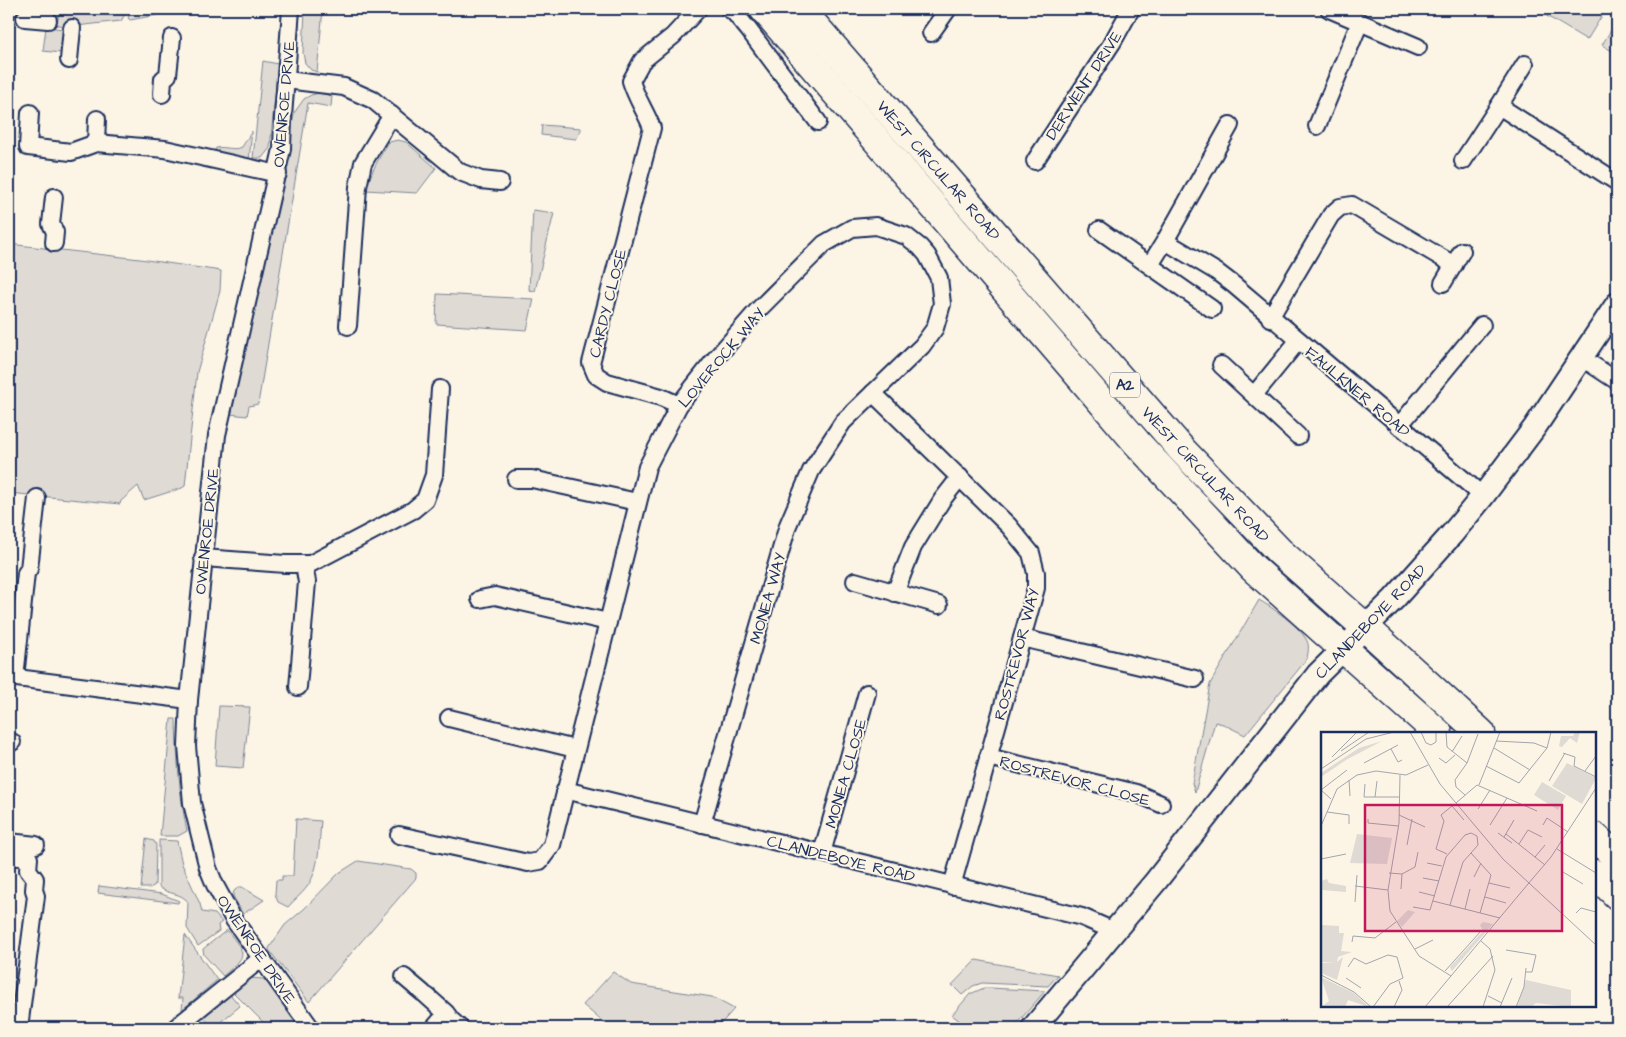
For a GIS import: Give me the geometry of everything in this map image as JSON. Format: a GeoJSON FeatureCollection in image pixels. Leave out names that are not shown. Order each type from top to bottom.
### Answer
{"type":"FeatureCollection","features":[{"type":"Feature","properties":{"kind":"highway","name":"WEST CIRCULAR ROAD"},"geometry":{"type":"LineString","coordinates":[[764,9],[1138,444],[1253,568],[1354,638],[1480,732]]}},
{"type":"Feature","properties":{"kind":"highway","name":"WEST CIRCULAR ROAD"},"geometry":{"type":"LineString","coordinates":[[800,9],[1183,451],[1279,551],[1437,732]]}},
{"type":"Feature","properties":{"kind":"highway"},"geometry":{"type":"LineString","coordinates":[[1354,638],[1458,732]]}},
{"type":"Feature","properties":{"kind":"highway"},"geometry":{"type":"LineString","coordinates":[[1596,839],[1617,858]]}},
{"type":"Feature","properties":{"kind":"highway"},"geometry":{"type":"LineString","coordinates":[[1596,875],[1617,895]]}},
{"type":"Feature","properties":{"kind":"street","name":"OWENROE DRIVE"},"geometry":{"type":"LineString","coordinates":[[291,9],[282,149],[278,174],[220,417],[214,456],[189,700],[187,746],[188,776],[192,803],[208,868],[215,885],[234,920],[311,1028]]}},
{"type":"Feature","properties":{"kind":"street","name":"CARDY CLOSE"},"geometry":{"type":"LineString","coordinates":[[679,405],[661,397],[607,382],[596,375],[591,363],[649,146],[652,128],[646,111],[636,96],[631,81],[642,61],[673,36],[698,9]]}},
{"type":"Feature","properties":{"kind":"street"},"geometry":{"type":"LineString","coordinates":[[729,9],[733,11],[748,29],[818,122]]}},
{"type":"Feature","properties":{"kind":"street"},"geometry":{"type":"LineString","coordinates":[[930,33],[948,9]]}},
{"type":"Feature","properties":{"kind":"street","name":"DERWENT DRIVE"},"geometry":{"type":"LineString","coordinates":[[1034,161],[1112,43],[1131,9]]}},
{"type":"Feature","properties":{"kind":"street"},"geometry":{"type":"LineString","coordinates":[[1329,9],[1418,47]]}},
{"type":"Feature","properties":{"kind":"street"},"geometry":{"type":"LineString","coordinates":[[25,18],[48,20]]}},
{"type":"Feature","properties":{"kind":"street"},"geometry":{"type":"LineString","coordinates":[[1317,126],[1360,22]]}},
{"type":"Feature","properties":{"kind":"street"},"geometry":{"type":"LineString","coordinates":[[69,60],[72,28]]}},
{"type":"Feature","properties":{"kind":"street"},"geometry":{"type":"LineString","coordinates":[[162,94],[163,79],[168,75],[172,38]]}},
{"type":"Feature","properties":{"kind":"street"},"geometry":{"type":"LineString","coordinates":[[1463,161],[1525,64]]}},
{"type":"Feature","properties":{"kind":"street"},"geometry":{"type":"LineString","coordinates":[[286,80],[344,87],[373,100],[460,172],[481,180],[500,182]]}},
{"type":"Feature","properties":{"kind":"street"},"geometry":{"type":"LineString","coordinates":[[1499,106],[1617,182]]}},
{"type":"Feature","properties":{"kind":"street"},"geometry":{"type":"LineString","coordinates":[[30,113],[28,147],[71,152],[96,142],[165,149],[278,174]]}},
{"type":"Feature","properties":{"kind":"street"},"geometry":{"type":"LineString","coordinates":[[348,326],[358,187],[363,163],[392,115]]}},
{"type":"Feature","properties":{"kind":"street"},"geometry":{"type":"LineString","coordinates":[[96,142],[97,119]]}},
{"type":"Feature","properties":{"kind":"street"},"geometry":{"type":"LineString","coordinates":[[1150,265],[1230,125]]}},
{"type":"Feature","properties":{"kind":"street"},"geometry":{"type":"LineString","coordinates":[[54,197],[51,224],[55,232],[54,243]]}},
{"type":"Feature","properties":{"kind":"street"},"geometry":{"type":"LineString","coordinates":[[1270,318],[1331,215],[1340,207],[1352,205],[1458,258],[1444,283]]}},
{"type":"Feature","properties":{"kind":"street","name":"LOVEROCK WAY"},"geometry":{"type":"LineString","coordinates":[[400,835],[528,863],[540,861],[552,845],[647,467],[679,405],[716,358],[757,311],[824,244],[852,228],[876,226],[906,236],[920,247],[939,278],[942,304],[935,328],[922,346],[873,393]]}},
{"type":"Feature","properties":{"kind":"street"},"geometry":{"type":"LineString","coordinates":[[1099,230],[1212,309]]}},
{"type":"Feature","properties":{"kind":"street","name":"FAULKNER ROAD"},"geometry":{"type":"LineString","coordinates":[[1165,241],[1217,272],[1234,285],[1270,318],[1483,496]]}},
{"type":"Feature","properties":{"kind":"street","name":"CLANDEBOYE ROAD"},"geometry":{"type":"LineString","coordinates":[[1032,1028],[1114,932],[1318,674],[1400,592],[1483,496],[1535,427],[1617,304]]}},
{"type":"Feature","properties":{"kind":"street"},"geometry":{"type":"LineString","coordinates":[[1399,426],[1482,325]]}},
{"type":"Feature","properties":{"kind":"street"},"geometry":{"type":"LineString","coordinates":[[1254,395],[1298,341]]}},
{"type":"Feature","properties":{"kind":"street"},"geometry":{"type":"LineString","coordinates":[[1582,358],[1617,381]]}},
{"type":"Feature","properties":{"kind":"street"},"geometry":{"type":"LineString","coordinates":[[1221,365],[1298,436]]}},
{"type":"Feature","properties":{"kind":"street"},"geometry":{"type":"LineString","coordinates":[[203,558],[304,565],[321,559],[414,510],[425,500],[434,475],[440,389]]}},
{"type":"Feature","properties":{"kind":"street","name":"ROSTREVOR WAY"},"geometry":{"type":"LineString","coordinates":[[873,393],[1009,526],[1031,553],[1036,573],[1036,588],[952,886]]}},
{"type":"Feature","properties":{"kind":"street","name":"MONEA WAY"},"geometry":{"type":"LineString","coordinates":[[702,824],[788,525],[816,463],[843,422],[873,393]]}},
{"type":"Feature","properties":{"kind":"street"},"geometry":{"type":"LineString","coordinates":[[896,593],[913,547],[942,500],[960,477]]}},
{"type":"Feature","properties":{"kind":"street"},"geometry":{"type":"LineString","coordinates":[[516,479],[532,479],[637,502]]}},
{"type":"Feature","properties":{"kind":"street"},"geometry":{"type":"LineString","coordinates":[[37,498],[29,569],[26,573],[12,678],[189,700]]}},
{"type":"Feature","properties":{"kind":"street"},"geometry":{"type":"LineString","coordinates":[[298,687],[307,582],[304,565]]}},
{"type":"Feature","properties":{"kind":"street"},"geometry":{"type":"LineString","coordinates":[[854,581],[939,605]]}},
{"type":"Feature","properties":{"kind":"street"},"geometry":{"type":"LineString","coordinates":[[480,599],[495,596],[608,622]]}},
{"type":"Feature","properties":{"kind":"street"},"geometry":{"type":"LineString","coordinates":[[1022,638],[1195,679]]}},
{"type":"Feature","properties":{"kind":"street","name":"MONEA CLOSE"},"geometry":{"type":"LineString","coordinates":[[822,854],[867,693]]}},
{"type":"Feature","properties":{"kind":"street"},"geometry":{"type":"LineString","coordinates":[[449,718],[575,749]]}},
{"type":"Feature","properties":{"kind":"street","name":"ROSTREVOR CLOSE"},"geometry":{"type":"LineString","coordinates":[[988,757],[1136,793],[1161,804]]}},
{"type":"Feature","properties":{"kind":"street","name":"CLANDEBOYE ROAD"},"geometry":{"type":"LineString","coordinates":[[566,790],[1082,917],[1114,932]]}},
{"type":"Feature","properties":{"kind":"street"},"geometry":{"type":"LineString","coordinates":[[9,842],[36,845]]}},
{"type":"Feature","properties":{"kind":"street"},"geometry":{"type":"LineString","coordinates":[[9,856],[29,858],[28,870],[35,879],[34,890],[36,896],[20,1028]]}},
{"type":"Feature","properties":{"kind":"street"},"geometry":{"type":"LineString","coordinates":[[175,1028],[262,958]]}},
{"type":"Feature","properties":{"kind":"street"},"geometry":{"type":"LineString","coordinates":[[404,976],[460,1028]]}},
{"type":"Feature","properties":{"kind":"street"},"geometry":{"type":"LineString","coordinates":[[434,1028],[448,1016]]}},
{"type":"Feature","properties":{"kind":"shaded area"},"geometry":{"type":"Polygon","coordinates":[[[65,9],[128,9],[121,21],[76,26],[57,25],[59,12],[65,9]]]}},
{"type":"Feature","properties":{"kind":"shaded area"},"geometry":{"type":"Polygon","coordinates":[[[132,9],[164,9],[163,14],[130,20],[128,18],[132,9]]]}},
{"type":"Feature","properties":{"kind":"shaded area"},"geometry":{"type":"Polygon","coordinates":[[[305,9],[323,9],[317,72],[311,70],[305,63],[303,53],[305,9]]]}},
{"type":"Feature","properties":{"kind":"shaded area"},"geometry":{"type":"Polygon","coordinates":[[[1535,9],[1606,9],[1587,40],[1535,9]]]}},
{"type":"Feature","properties":{"kind":"shaded area"},"geometry":{"type":"Polygon","coordinates":[[[1617,20],[1617,54],[1602,45],[1617,20]]]}},
{"type":"Feature","properties":{"kind":"shaded area"},"geometry":{"type":"Polygon","coordinates":[[[46,27],[64,29],[61,53],[43,51],[46,27]]]}},
{"type":"Feature","properties":{"kind":"shaded area"},"geometry":{"type":"Polygon","coordinates":[[[263,61],[278,64],[270,148],[262,158],[253,158],[263,61]]]}},
{"type":"Feature","properties":{"kind":"shaded area"},"geometry":{"type":"Polygon","coordinates":[[[319,93],[332,96],[331,107],[308,103],[258,404],[249,406],[247,416],[230,414],[281,195],[294,113],[304,99],[319,93]]]}},
{"type":"Feature","properties":{"kind":"shaded area"},"geometry":{"type":"Polygon","coordinates":[[[542,125],[581,128],[581,130],[576,139],[541,135],[542,125]]]}},
{"type":"Feature","properties":{"kind":"shaded area"},"geometry":{"type":"Polygon","coordinates":[[[252,131],[249,160],[214,152],[216,148],[236,149],[242,147],[252,131]]]}},
{"type":"Feature","properties":{"kind":"shaded area"},"geometry":{"type":"Polygon","coordinates":[[[398,140],[406,142],[436,168],[417,193],[366,190],[385,148],[389,142],[398,140]]]}},
{"type":"Feature","properties":{"kind":"shaded area"},"geometry":{"type":"Polygon","coordinates":[[[947,193],[1181,469],[1175,473],[940,199],[947,193]]]}},
{"type":"Feature","properties":{"kind":"shaded area"},"geometry":{"type":"Polygon","coordinates":[[[533,210],[554,213],[535,291],[529,290],[533,210]]]}},
{"type":"Feature","properties":{"kind":"shaded area"},"geometry":{"type":"Polygon","coordinates":[[[9,244],[140,259],[221,271],[220,291],[197,372],[185,486],[144,500],[138,486],[120,504],[9,493],[9,244]]]}},
{"type":"Feature","properties":{"kind":"shaded area"},"geometry":{"type":"Polygon","coordinates":[[[437,294],[534,299],[527,330],[436,324],[437,294]]]}},
{"type":"Feature","properties":{"kind":"shaded area"},"geometry":{"type":"Polygon","coordinates":[[[1259,600],[1285,617],[1302,634],[1308,644],[1307,659],[1245,735],[1215,722],[1195,792],[1192,783],[1210,684],[1259,600]]]}},
{"type":"Feature","properties":{"kind":"shaded area"},"geometry":{"type":"Polygon","coordinates":[[[219,706],[250,707],[243,768],[215,766],[219,706]]]}},
{"type":"Feature","properties":{"kind":"shaded area"},"geometry":{"type":"Polygon","coordinates":[[[171,719],[176,719],[179,775],[187,831],[178,836],[160,836],[171,719]]]}},
{"type":"Feature","properties":{"kind":"shaded area"},"geometry":{"type":"Polygon","coordinates":[[[296,819],[321,821],[319,846],[317,864],[311,880],[305,890],[288,907],[278,902],[275,894],[276,880],[282,880],[282,876],[293,876],[296,819]]]}},
{"type":"Feature","properties":{"kind":"shaded area"},"geometry":{"type":"Polygon","coordinates":[[[146,839],[154,841],[156,845],[155,885],[150,888],[141,888],[146,839]]]}},
{"type":"Feature","properties":{"kind":"shaded area"},"geometry":{"type":"Polygon","coordinates":[[[159,840],[177,841],[182,864],[202,912],[215,914],[222,922],[218,925],[219,931],[198,946],[187,928],[188,902],[182,897],[159,887],[159,840]]]}},
{"type":"Feature","properties":{"kind":"shaded area"},"geometry":{"type":"Polygon","coordinates":[[[358,861],[411,869],[416,873],[416,878],[309,1002],[269,948],[285,925],[304,909],[339,873],[358,861]]]}},
{"type":"Feature","properties":{"kind":"shaded area"},"geometry":{"type":"Polygon","coordinates":[[[99,886],[162,894],[179,901],[178,903],[98,893],[99,886]]]}},
{"type":"Feature","properties":{"kind":"shaded area"},"geometry":{"type":"Polygon","coordinates":[[[239,887],[264,900],[243,914],[233,896],[234,891],[239,887]]]}},
{"type":"Feature","properties":{"kind":"shaded area"},"geometry":{"type":"Polygon","coordinates":[[[227,930],[242,954],[241,959],[223,976],[204,955],[203,949],[227,930]]]}},
{"type":"Feature","properties":{"kind":"shaded area"},"geometry":{"type":"Polygon","coordinates":[[[185,935],[217,980],[182,1010],[183,998],[178,998],[185,935]]]}},
{"type":"Feature","properties":{"kind":"shaded area"},"geometry":{"type":"Polygon","coordinates":[[[976,960],[1058,975],[1048,986],[982,983],[973,986],[962,995],[952,985],[976,960]]]}},
{"type":"Feature","properties":{"kind":"shaded area"},"geometry":{"type":"Polygon","coordinates":[[[613,972],[631,984],[712,997],[734,1009],[717,1028],[610,1028],[583,1005],[613,972]]]}},
{"type":"Feature","properties":{"kind":"shaded area"},"geometry":{"type":"Polygon","coordinates":[[[250,978],[263,979],[268,983],[302,1028],[269,1028],[232,991],[250,978]]]}},
{"type":"Feature","properties":{"kind":"shaded area"},"geometry":{"type":"Polygon","coordinates":[[[984,988],[1045,991],[1013,1028],[969,1028],[952,1015],[970,994],[984,988]]]}},
{"type":"Feature","properties":{"kind":"shaded area"},"geometry":{"type":"Polygon","coordinates":[[[229,993],[240,1006],[213,1028],[203,1016],[229,993]]]}}]}
